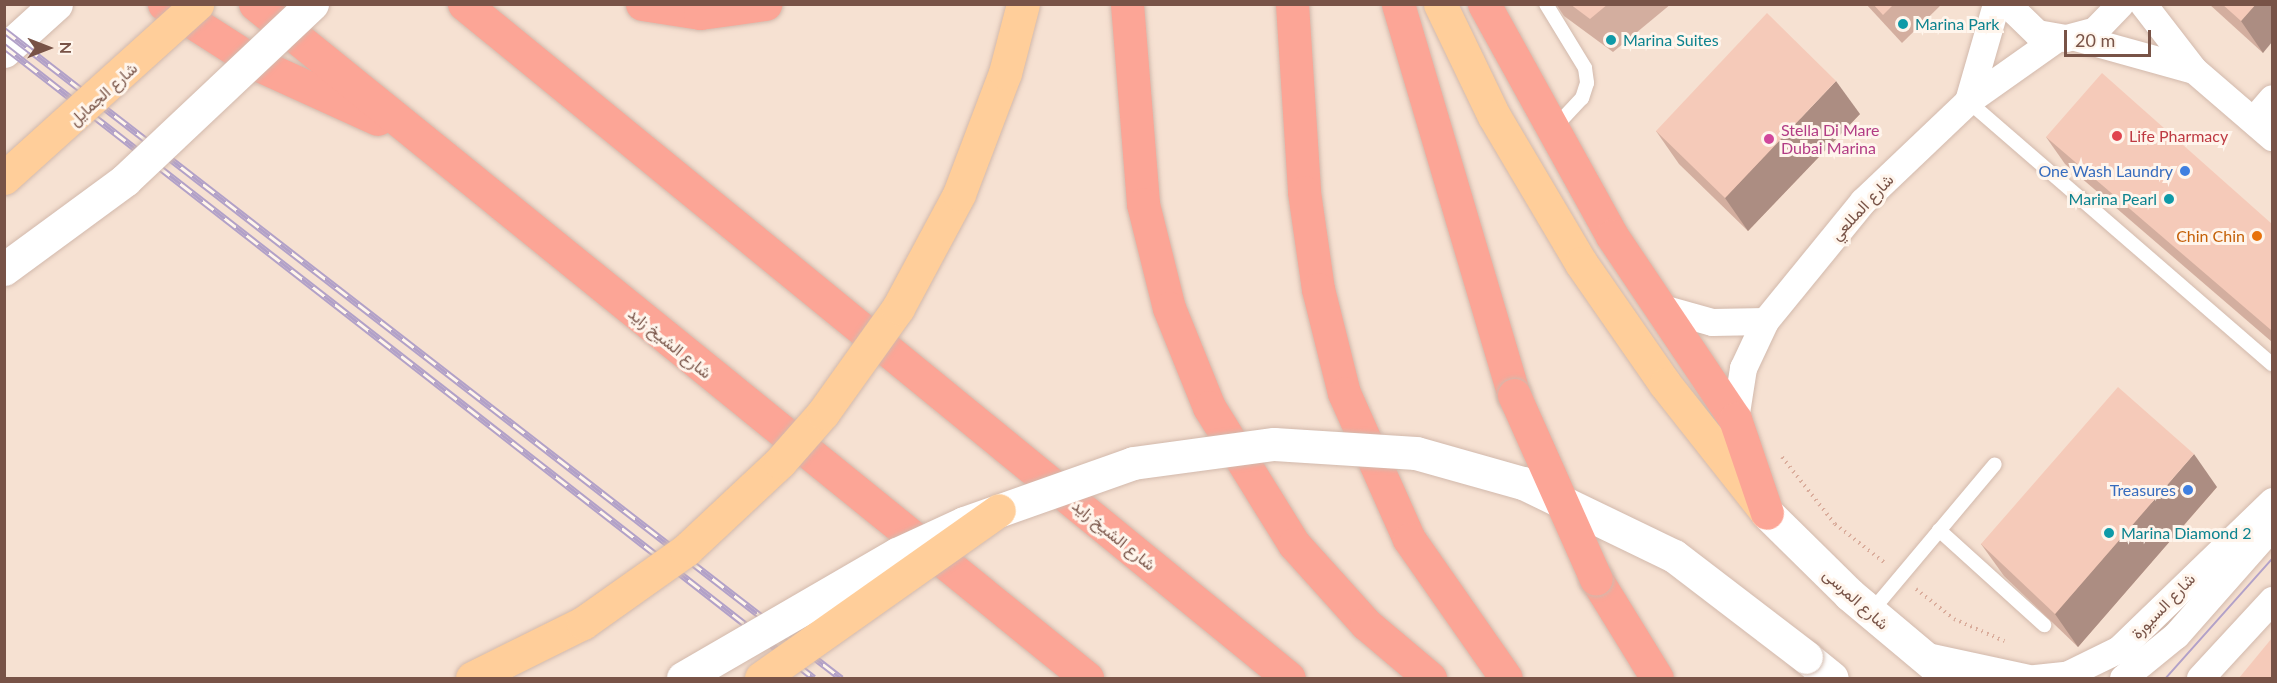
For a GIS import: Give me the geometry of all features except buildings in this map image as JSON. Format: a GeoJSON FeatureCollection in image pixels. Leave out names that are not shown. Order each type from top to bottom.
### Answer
{"type":"FeatureCollection","features":[{"type":"Feature","properties":{"kind":"highway"},"geometry":{"type":"LineString","coordinates":[[164,4],[292,82],[404,129]]}},
{"type":"Feature","properties":{"kind":"highway","name":"شارع الشيخ زايد"},"geometry":{"type":"LineString","coordinates":[[255,4],[404,129],[1087,678]]}},
{"type":"Feature","properties":{"kind":"highway","name":"شارع الشيخ زايد"},"geometry":{"type":"LineString","coordinates":[[464,4],[1290,678]]}},
{"type":"Feature","properties":{"kind":"highway"},"geometry":{"type":"LineString","coordinates":[[642,4],[700,13],[765,4]]}},
{"type":"Feature","properties":{"kind":"highway"},"geometry":{"type":"LineString","coordinates":[[1127,4],[1145,214],[1169,308],[1209,407],[1294,544],[1366,624],[1430,678]]}},
{"type":"Feature","properties":{"kind":"highway"},"geometry":{"type":"LineString","coordinates":[[1292,4],[1304,192],[1318,289],[1344,393],[1409,539],[1506,678]]}},
{"type":"Feature","properties":{"kind":"highway"},"geometry":{"type":"LineString","coordinates":[[1398,4],[1434,110],[1493,332],[1530,437],[1596,579],[1657,678]]}},
{"type":"Feature","properties":{"kind":"highway"},"geometry":{"type":"LineString","coordinates":[[1484,4],[1551,130],[1662,308],[1736,419],[1767,513]]}},
{"type":"Feature","properties":{"kind":"main road"},"geometry":{"type":"LineString","coordinates":[[4,51],[56,4]]}},
{"type":"Feature","properties":{"kind":"main road","name":"شارع الجمايل"},"geometry":{"type":"LineString","coordinates":[[4,178],[197,4]]}},
{"type":"Feature","properties":{"kind":"main road"},"geometry":{"type":"LineString","coordinates":[[4,269],[134,172],[312,4]]}},
{"type":"Feature","properties":{"kind":"main road"},"geometry":{"type":"LineString","coordinates":[[472,678],[583,623],[686,550],[742,500],[823,413],[898,308],[959,194],[1005,73],[1023,4]]}},
{"type":"Feature","properties":{"kind":"main road"},"geometry":{"type":"LineString","coordinates":[[1440,4],[1494,116],[1581,262],[1665,384],[1767,513]]}},
{"type":"Feature","properties":{"kind":"main road"},"geometry":{"type":"LineString","coordinates":[[683,678],[906,550],[999,510],[1087,476],[1227,447],[1322,443],[1416,453],[1523,483],[1625,528],[1720,587],[1832,678]]}},
{"type":"Feature","properties":{"kind":"main road"},"geometry":{"type":"LineString","coordinates":[[761,678],[999,510]]}},
{"type":"Feature","properties":{"kind":"main road","name":"شارع المرسى"},"geometry":{"type":"LineString","coordinates":[[1767,513],[1870,613],[1949,678]]}},
{"type":"Feature","properties":{"kind":"street"},"geometry":{"type":"LineString","coordinates":[[1968,101],[1996,4]]}},
{"type":"Feature","properties":{"kind":"street"},"geometry":{"type":"LineString","coordinates":[[2007,4],[2021,22],[2066,38],[2194,70]]}},
{"type":"Feature","properties":{"kind":"street","name":"شارع المللعي"},"geometry":{"type":"LineString","coordinates":[[1736,419],[1743,368],[1765,321],[1863,201],[1968,101],[2066,38],[2095,30],[2120,4]]}},
{"type":"Feature","properties":{"kind":"street"},"geometry":{"type":"LineString","coordinates":[[2143,4],[2194,70],[2263,129],[2272,98]]}},
{"type":"Feature","properties":{"kind":"street"},"geometry":{"type":"LineString","coordinates":[[1662,308],[1712,322],[1765,321]]}},
{"type":"Feature","properties":{"kind":"street","name":"شارع السيورة"},"geometry":{"type":"LineString","coordinates":[[2035,678],[2066,675],[2119,649],[2272,501]]}},
{"type":"Feature","properties":{"kind":"street","name":"شارع السيورة"},"geometry":{"type":"LineString","coordinates":[[2124,678],[2176,635],[2272,526]]}},
{"type":"Feature","properties":{"kind":"street"},"geometry":{"type":"LineString","coordinates":[[2200,678],[2272,600]]}},
{"type":"Feature","properties":{"kind":"street"},"geometry":{"type":"LineString","coordinates":[[2223,678],[2272,615]]}},
{"type":"Feature","properties":{"kind":"street"},"geometry":{"type":"LineString","coordinates":[[1921,655],[2029,678]]}},
{"type":"Feature","properties":{"kind":"lane"},"geometry":{"type":"LineString","coordinates":[[1546,4],[1585,68],[1587,83],[1582,98],[1551,130]]}},
{"type":"Feature","properties":{"kind":"lane"},"geometry":{"type":"LineString","coordinates":[[1968,101],[2272,364]]}},
{"type":"Feature","properties":{"kind":"lane"},"geometry":{"type":"LineString","coordinates":[[1870,613],[1995,464]]}},
{"type":"Feature","properties":{"kind":"lane"},"geometry":{"type":"LineString","coordinates":[[1939,531],[2044,625]]}},
{"type":"Feature","properties":{"kind":"path"},"geometry":{"type":"LineString","coordinates":[[1779,453],[1835,524],[1891,568]]}},
{"type":"Feature","properties":{"kind":"path"},"geometry":{"type":"LineString","coordinates":[[1909,584],[1972,629],[2010,643]]}},
{"type":"Feature","properties":{"kind":"shaded area"},"geometry":{"type":"Polygon","coordinates":[[[4,5],[2272,5],[2272,678],[5,678],[4,5]]]}},
{"type":"Feature","properties":{"kind":"tram line"},"geometry":{"type":"LineString","coordinates":[[2166,678],[2272,559]]}},
{"type":"Feature","properties":{"kind":"railway"},"geometry":{"type":"LineString","coordinates":[[4,30],[841,678]]}},
{"type":"Feature","properties":{"kind":"railway"},"geometry":{"type":"LineString","coordinates":[[4,46],[814,678]]}},
{"type":"Feature","properties":{"kind":"place","name":"Marina Park"},"geometry":{"type":"Point","coordinates":[1903,24]}},
{"type":"Feature","properties":{"kind":"place","name":"Marina Suites"},"geometry":{"type":"Point","coordinates":[1611,40]}},
{"type":"Feature","properties":{"kind":"place","name":"Life Pharmacy"},"geometry":{"type":"Point","coordinates":[2117,136]}},
{"type":"Feature","properties":{"kind":"place","name":"Stella Di Mare Dubai Marina"},"geometry":{"type":"Point","coordinates":[1769,139]}},
{"type":"Feature","properties":{"kind":"place","name":"One Wash Laundry"},"geometry":{"type":"Point","coordinates":[2185,171]}},
{"type":"Feature","properties":{"kind":"place","name":"Marina Pearl"},"geometry":{"type":"Point","coordinates":[2169,199]}},
{"type":"Feature","properties":{"kind":"place","name":"Chin Chin"},"geometry":{"type":"Point","coordinates":[2257,236]}},
{"type":"Feature","properties":{"kind":"place","name":"Treasures"},"geometry":{"type":"Point","coordinates":[2188,490]}},
{"type":"Feature","properties":{"kind":"place","name":"Marina Diamond 2"},"geometry":{"type":"Point","coordinates":[2109,533]}}]}
